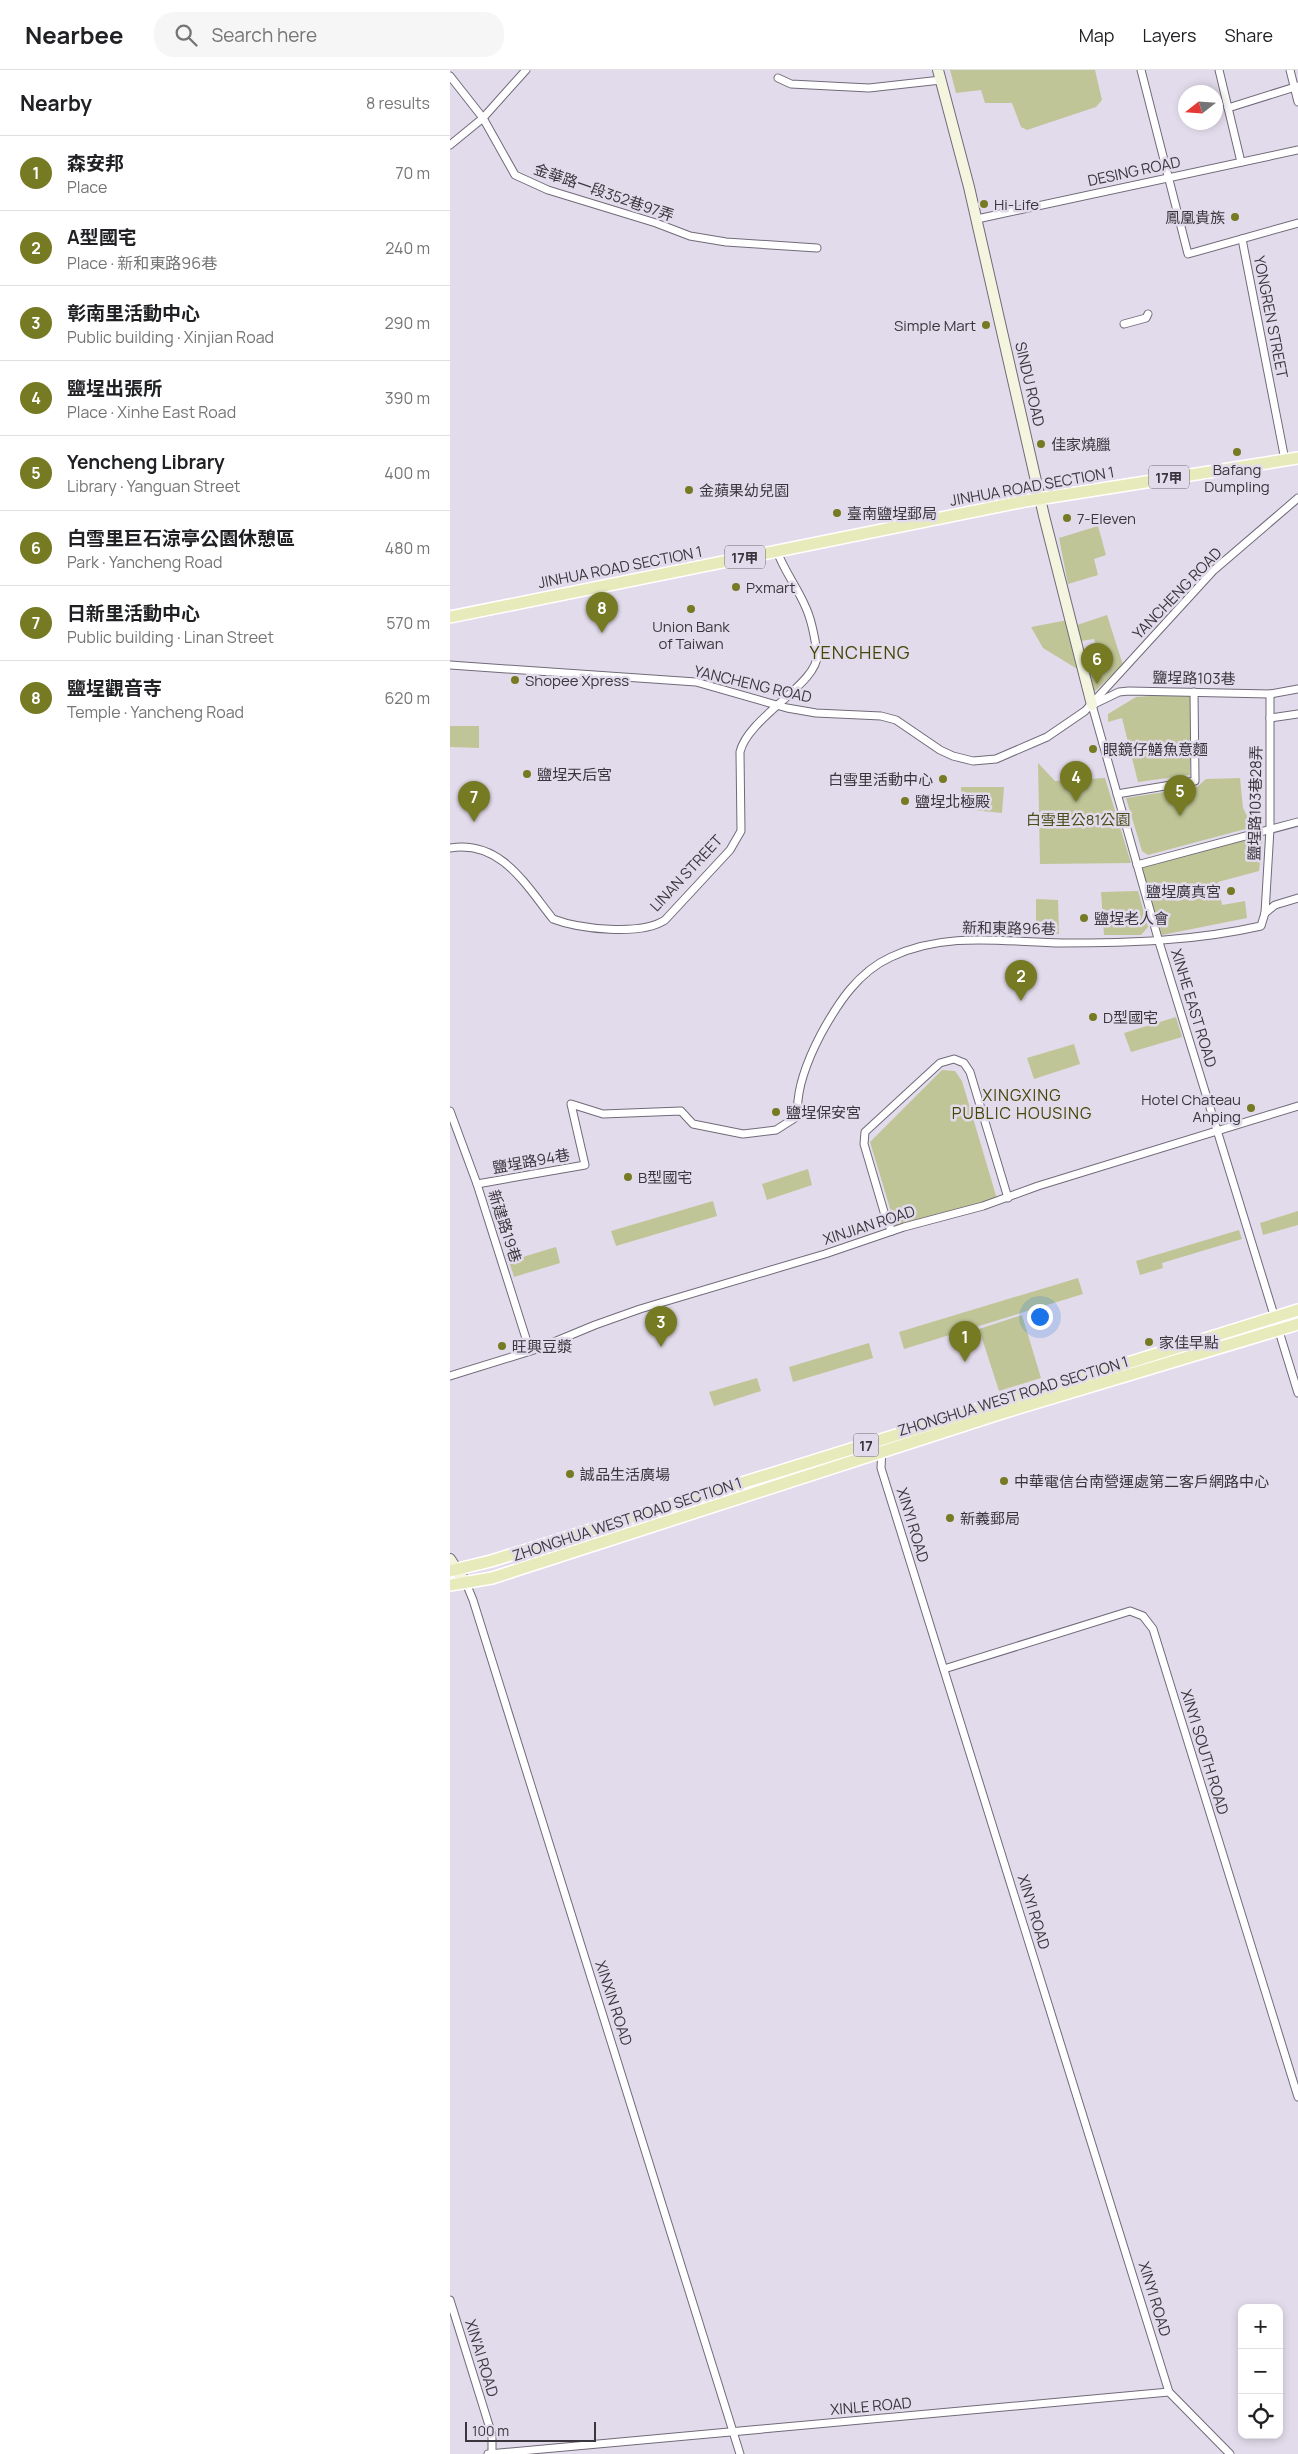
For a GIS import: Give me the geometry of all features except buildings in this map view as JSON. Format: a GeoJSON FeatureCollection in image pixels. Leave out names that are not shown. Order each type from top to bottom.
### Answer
{"type":"FeatureCollection","features":[{"type":"Feature","properties":{"kind":"main road","name":"JINHUA ROAD SECTION 1"},"geometry":{"type":"LineString","coordinates":[[450,617],[1041,499],[1298,458]]}},
{"type":"Feature","properties":{"kind":"main road","name":"ZHONGHUA WEST ROAD SECTION 1"},"geometry":{"type":"LineString","coordinates":[[453,1570],[491,1562],[1298,1310]]}},
{"type":"Feature","properties":{"kind":"main road","name":"ZHONGHUA WEST ROAD SECTION 1"},"geometry":{"type":"LineString","coordinates":[[450,1585],[492,1578],[1002,1413],[1298,1324]]}},
{"type":"Feature","properties":{"kind":"street"},"geometry":{"type":"LineString","coordinates":[[450,145],[483,118],[526,70]]}},
{"type":"Feature","properties":{"kind":"street"},"geometry":{"type":"LineString","coordinates":[[1141,70],[1188,254],[1298,223]]}},
{"type":"Feature","properties":{"kind":"street"},"geometry":{"type":"LineString","coordinates":[[1218,70],[1241,162]]}},
{"type":"Feature","properties":{"kind":"street"},"geometry":{"type":"LineString","coordinates":[[1290,70],[1296,86],[1298,102]]}},
{"type":"Feature","properties":{"kind":"street"},"geometry":{"type":"LineString","coordinates":[[778,78],[791,84],[869,88],[939,75]]}},
{"type":"Feature","properties":{"kind":"street","name":"SINDU ROAD"},"geometry":{"type":"LineString","coordinates":[[939,75],[977,219],[1041,499],[1092,705]]}},
{"type":"Feature","properties":{"kind":"street","name":"金華路一段352巷97弄"},"geometry":{"type":"LineString","coordinates":[[450,76],[483,118],[515,175],[548,190],[647,220],[690,236],[726,242],[817,248]]}},
{"type":"Feature","properties":{"kind":"street"},"geometry":{"type":"LineString","coordinates":[[1228,108],[1296,86]]}},
{"type":"Feature","properties":{"kind":"street","name":"DESING ROAD"},"geometry":{"type":"LineString","coordinates":[[977,219],[1298,150]]}},
{"type":"Feature","properties":{"kind":"street","name":"YONGREN STREET"},"geometry":{"type":"LineString","coordinates":[[1242,239],[1286,460]]}},
{"type":"Feature","properties":{"kind":"street"},"geometry":{"type":"LineString","coordinates":[[1124,324],[1146,318],[1148,314]]}},
{"type":"Feature","properties":{"kind":"street","name":"YANCHENG ROAD"},"geometry":{"type":"LineString","coordinates":[[450,665],[696,682],[777,705],[816,713],[881,716],[896,720],[940,750],[973,760],[996,759],[1047,737],[1092,705],[1214,570],[1298,498]]}},
{"type":"Feature","properties":{"kind":"street","name":"LINAN STREET"},"geometry":{"type":"LineString","coordinates":[[450,848],[463,846],[489,851],[512,868],[553,919],[562,923],[616,930],[660,923],[730,850],[741,831],[740,752],[742,741],[777,705],[789,696],[817,662],[817,654],[807,610],[782,565],[777,551]]}},
{"type":"Feature","properties":{"kind":"street","name":"鹽埕路103巷"},"geometry":{"type":"LineString","coordinates":[[1092,705],[1119,692],[1270,694],[1298,689]]}},
{"type":"Feature","properties":{"kind":"street"},"geometry":{"type":"LineString","coordinates":[[1117,794],[1195,781],[1194,692]]}},
{"type":"Feature","properties":{"kind":"street","name":"鹽埕路103巷28弄"},"geometry":{"type":"LineString","coordinates":[[1265,912],[1270,829],[1270,694]]}},
{"type":"Feature","properties":{"kind":"street","name":"XINHE EAST ROAD"},"geometry":{"type":"LineString","coordinates":[[1092,705],[1159,942],[1298,1393]]}},
{"type":"Feature","properties":{"kind":"street"},"geometry":{"type":"LineString","coordinates":[[1270,718],[1298,714]]}},
{"type":"Feature","properties":{"kind":"street"},"geometry":{"type":"LineString","coordinates":[[1137,865],[1298,822]]}},
{"type":"Feature","properties":{"kind":"street"},"geometry":{"type":"LineString","coordinates":[[1265,912],[1275,905],[1298,898]]}},
{"type":"Feature","properties":{"kind":"street","name":"新和東路96巷"},"geometry":{"type":"LineString","coordinates":[[776,1130],[798,1116],[797,1105],[814,1047],[833,1013],[860,977],[890,957],[921,946],[967,938],[1046,942],[1159,942],[1261,926],[1265,912]]}},
{"type":"Feature","properties":{"kind":"street"},"geometry":{"type":"LineString","coordinates":[[892,1231],[887,1222],[864,1144],[865,1132],[940,1062],[954,1059],[964,1063],[970,1072],[1008,1198]]}},
{"type":"Feature","properties":{"kind":"street","name":"鹽埕路94巷"},"geometry":{"type":"LineString","coordinates":[[477,1184],[584,1165],[571,1104],[603,1114],[681,1111],[693,1124],[743,1134],[776,1130]]}},
{"type":"Feature","properties":{"kind":"street","name":"XINJIAN ROAD"},"geometry":{"type":"LineString","coordinates":[[450,1376],[530,1351],[640,1309],[825,1254],[892,1231],[1008,1198],[1038,1186],[1298,1106]]}},
{"type":"Feature","properties":{"kind":"street","name":"新建路19巷"},"geometry":{"type":"LineString","coordinates":[[450,1111],[477,1184],[530,1351]]}},
{"type":"Feature","properties":{"kind":"street","name":"XINYI ROAD"},"geometry":{"type":"LineString","coordinates":[[884,1439],[881,1453],[881,1468],[1169,2392]]}},
{"type":"Feature","properties":{"kind":"street"},"geometry":{"type":"LineString","coordinates":[[450,1559],[453,1570],[466,1583]]}},
{"type":"Feature","properties":{"kind":"street","name":"XINXIN ROAD"},"geometry":{"type":"LineString","coordinates":[[466,1583],[473,1600],[735,2432],[740,2454]]}},
{"type":"Feature","properties":{"kind":"street","name":"XINYI SOUTH ROAD"},"geometry":{"type":"LineString","coordinates":[[944,1669],[1130,1611],[1143,1616],[1153,1629],[1298,2097]]}},
{"type":"Feature","properties":{"kind":"street","name":"XIN'AI ROAD"},"geometry":{"type":"LineString","coordinates":[[450,2300],[492,2435],[490,2454]]}},
{"type":"Feature","properties":{"kind":"street"},"geometry":{"type":"LineString","coordinates":[[1169,2392],[1230,2454]]}},
{"type":"Feature","properties":{"kind":"street","name":"XINLE ROAD"},"geometry":{"type":"LineString","coordinates":[[490,2454],[1169,2392]]}},
{"type":"Feature","properties":{"kind":"green space"},"geometry":{"type":"Polygon","coordinates":[[[950,70],[1095,70],[1102,100],[1096,107],[1027,130],[1021,127],[1012,103],[985,103],[981,90],[956,93],[950,70]]]}},
{"type":"Feature","properties":{"kind":"green space"},"geometry":{"type":"Polygon","coordinates":[[[1098,526],[1106,555],[1094,559],[1098,575],[1068,584],[1059,538],[1098,526]]]}},
{"type":"Feature","properties":{"kind":"green space"},"geometry":{"type":"Polygon","coordinates":[[[1107,615],[1123,665],[1094,692],[1088,662],[1100,659],[1094,639],[1081,641],[1077,625],[1107,615]]]}},
{"type":"Feature","properties":{"kind":"green space"},"geometry":{"type":"Polygon","coordinates":[[[1068,620],[1079,670],[1043,648],[1031,627],[1068,620]]]}},
{"type":"Feature","properties":{"kind":"green space"},"geometry":{"type":"Polygon","coordinates":[[[1191,693],[1190,775],[1138,782],[1122,718],[1108,722],[1108,714],[1136,697],[1191,693]]]}},
{"type":"Feature","properties":{"kind":"green space"},"geometry":{"type":"Polygon","coordinates":[[[450,726],[479,726],[479,748],[450,747],[450,726]]]}},
{"type":"Feature","properties":{"kind":"green space","name":"白雪里公81公園"},"geometry":{"type":"Polygon","coordinates":[[[1038,763],[1055,781],[1105,778],[1131,863],[1040,864],[1038,763]]]}},
{"type":"Feature","properties":{"kind":"green space"},"geometry":{"type":"Polygon","coordinates":[[[1240,778],[1243,808],[1253,827],[1148,855],[1142,851],[1126,798],[1197,787],[1206,779],[1240,778]]]}},
{"type":"Feature","properties":{"kind":"green space"},"geometry":{"type":"Polygon","coordinates":[[[961,787],[1004,787],[1002,813],[962,809],[961,787]]]}},
{"type":"Feature","properties":{"kind":"green space"},"geometry":{"type":"Polygon","coordinates":[[[1263,835],[1259,871],[1218,882],[1222,905],[1245,901],[1247,918],[1162,935],[1140,865],[1263,835]]]}},
{"type":"Feature","properties":{"kind":"green space"},"geometry":{"type":"Polygon","coordinates":[[[1138,891],[1148,927],[1141,935],[1104,935],[1101,892],[1138,891]]]}},
{"type":"Feature","properties":{"kind":"green space"},"geometry":{"type":"Polygon","coordinates":[[[1036,899],[1058,900],[1059,934],[1042,934],[1036,930],[1036,899]]]}},
{"type":"Feature","properties":{"kind":"green space"},"geometry":{"type":"Polygon","coordinates":[[[1176,1017],[1182,1037],[1131,1052],[1124,1033],[1176,1017]]]}},
{"type":"Feature","properties":{"kind":"green space"},"geometry":{"type":"Polygon","coordinates":[[[1074,1044],[1080,1064],[1034,1079],[1027,1058],[1074,1044]]]}},
{"type":"Feature","properties":{"kind":"green space"},"geometry":{"type":"Polygon","coordinates":[[[942,1070],[955,1071],[962,1081],[997,1199],[896,1228],[870,1142],[942,1070]]]}},
{"type":"Feature","properties":{"kind":"green space"},"geometry":{"type":"Polygon","coordinates":[[[808,1169],[812,1185],[767,1200],[762,1184],[808,1169]]]}},
{"type":"Feature","properties":{"kind":"green space"},"geometry":{"type":"Polygon","coordinates":[[[713,1201],[717,1216],[616,1246],[611,1231],[713,1201]]]}},
{"type":"Feature","properties":{"kind":"green space"},"geometry":{"type":"Polygon","coordinates":[[[1298,1211],[1298,1225],[1263,1235],[1260,1223],[1298,1211]]]}},
{"type":"Feature","properties":{"kind":"green space"},"geometry":{"type":"Polygon","coordinates":[[[1239,1230],[1242,1239],[1162,1263],[1163,1268],[1140,1275],[1136,1261],[1239,1230]]]}},
{"type":"Feature","properties":{"kind":"green space"},"geometry":{"type":"Polygon","coordinates":[[[556,1247],[560,1263],[514,1277],[509,1261],[556,1247]]]}},
{"type":"Feature","properties":{"kind":"green space"},"geometry":{"type":"Polygon","coordinates":[[[1078,1278],[1083,1294],[904,1349],[899,1332],[1078,1278]]]}},
{"type":"Feature","properties":{"kind":"green space"},"geometry":{"type":"Polygon","coordinates":[[[1022,1315],[1041,1378],[999,1391],[979,1329],[1022,1315]]]}},
{"type":"Feature","properties":{"kind":"green space"},"geometry":{"type":"Polygon","coordinates":[[[869,1343],[873,1358],[793,1382],[789,1367],[869,1343]]]}},
{"type":"Feature","properties":{"kind":"green space"},"geometry":{"type":"Polygon","coordinates":[[[757,1378],[761,1391],[714,1406],[709,1392],[757,1378]]]}},
{"type":"Feature","properties":{"kind":"place","name":"Hi-Life"},"geometry":{"type":"Point","coordinates":[984,204]}},
{"type":"Feature","properties":{"kind":"place","name":"鳳凰貴族"},"geometry":{"type":"Point","coordinates":[1235,217]}},
{"type":"Feature","properties":{"kind":"place","name":"Simple Mart"},"geometry":{"type":"Point","coordinates":[986,325]}},
{"type":"Feature","properties":{"kind":"place","name":"佳家燒臘"},"geometry":{"type":"Point","coordinates":[1041,444]}},
{"type":"Feature","properties":{"kind":"place","name":"Bafang Dumpling"},"geometry":{"type":"Point","coordinates":[1237,452]}},
{"type":"Feature","properties":{"kind":"place","name":"金蘋果幼兒園"},"geometry":{"type":"Point","coordinates":[689,490]}},
{"type":"Feature","properties":{"kind":"place","name":"臺南鹽埕郵局"},"geometry":{"type":"Point","coordinates":[837,513]}},
{"type":"Feature","properties":{"kind":"place","name":"7-Eleven"},"geometry":{"type":"Point","coordinates":[1067,518]}},
{"type":"Feature","properties":{"kind":"place","name":"Pxmart"},"geometry":{"type":"Point","coordinates":[736,587]}},
{"type":"Feature","properties":{"kind":"place","name":"Union Bank of Taiwan"},"geometry":{"type":"Point","coordinates":[691,609]}},
{"type":"Feature","properties":{"kind":"place","name":"鹽埕觀音寺"},"geometry":{"type":"Point","coordinates":[602,633]}},
{"type":"Feature","properties":{"kind":"place","name":"Shopee Xpress"},"geometry":{"type":"Point","coordinates":[515,680]}},
{"type":"Feature","properties":{"kind":"place","name":"白雪里巨石涼亭公園休憩區"},"geometry":{"type":"Point","coordinates":[1097,684]}},
{"type":"Feature","properties":{"kind":"place","name":"眼鏡仔鱔魚意麵"},"geometry":{"type":"Point","coordinates":[1093,749]}},
{"type":"Feature","properties":{"kind":"place","name":"鹽埕天后宮"},"geometry":{"type":"Point","coordinates":[527,774]}},
{"type":"Feature","properties":{"kind":"place","name":"白雪里活動中心"},"geometry":{"type":"Point","coordinates":[943,779]}},
{"type":"Feature","properties":{"kind":"place","name":"鹽埕北極殿"},"geometry":{"type":"Point","coordinates":[905,801]}},
{"type":"Feature","properties":{"kind":"place","name":"鹽埕出張所"},"geometry":{"type":"Point","coordinates":[1076,802]}},
{"type":"Feature","properties":{"kind":"place","name":"Yencheng Library"},"geometry":{"type":"Point","coordinates":[1180,816]}},
{"type":"Feature","properties":{"kind":"place","name":"日新里活動中心"},"geometry":{"type":"Point","coordinates":[474,822]}},
{"type":"Feature","properties":{"kind":"place","name":"鹽埕廣真宮"},"geometry":{"type":"Point","coordinates":[1231,891]}},
{"type":"Feature","properties":{"kind":"place","name":"鹽埕老人會"},"geometry":{"type":"Point","coordinates":[1084,918]}},
{"type":"Feature","properties":{"kind":"place","name":"A型國宅"},"geometry":{"type":"Point","coordinates":[1021,1001]}},
{"type":"Feature","properties":{"kind":"place","name":"D型國宅"},"geometry":{"type":"Point","coordinates":[1093,1017]}},
{"type":"Feature","properties":{"kind":"place","name":"Hotel Chateau Anping"},"geometry":{"type":"Point","coordinates":[1251,1108]}},
{"type":"Feature","properties":{"kind":"place","name":"鹽埕保安宮"},"geometry":{"type":"Point","coordinates":[776,1112]}},
{"type":"Feature","properties":{"kind":"place","name":"B型國宅"},"geometry":{"type":"Point","coordinates":[628,1177]}},
{"type":"Feature","properties":{"kind":"place","name":"家佳早點"},"geometry":{"type":"Point","coordinates":[1149,1342]}},
{"type":"Feature","properties":{"kind":"place","name":"旺興豆漿"},"geometry":{"type":"Point","coordinates":[502,1346]}},
{"type":"Feature","properties":{"kind":"place","name":"彰南里活動中心"},"geometry":{"type":"Point","coordinates":[661,1347]}},
{"type":"Feature","properties":{"kind":"place","name":"森安邦"},"geometry":{"type":"Point","coordinates":[965,1362]}},
{"type":"Feature","properties":{"kind":"place","name":"誠品生活廣場"},"geometry":{"type":"Point","coordinates":[570,1474]}},
{"type":"Feature","properties":{"kind":"place","name":"中華電信台南營運處第二客戶網路中心"},"geometry":{"type":"Point","coordinates":[1004,1481]}},
{"type":"Feature","properties":{"kind":"place","name":"新義郵局"},"geometry":{"type":"Point","coordinates":[950,1518]}},
{"type":"Feature","properties":{"kind":"district","name":"YENCHENG"},"geometry":{"type":"Point","coordinates":[860,652]}},
{"type":"Feature","properties":{"kind":"district","name":"XINGXING PUBLIC HOUSING"},"geometry":{"type":"Point","coordinates":[1022,1104]}}]}
